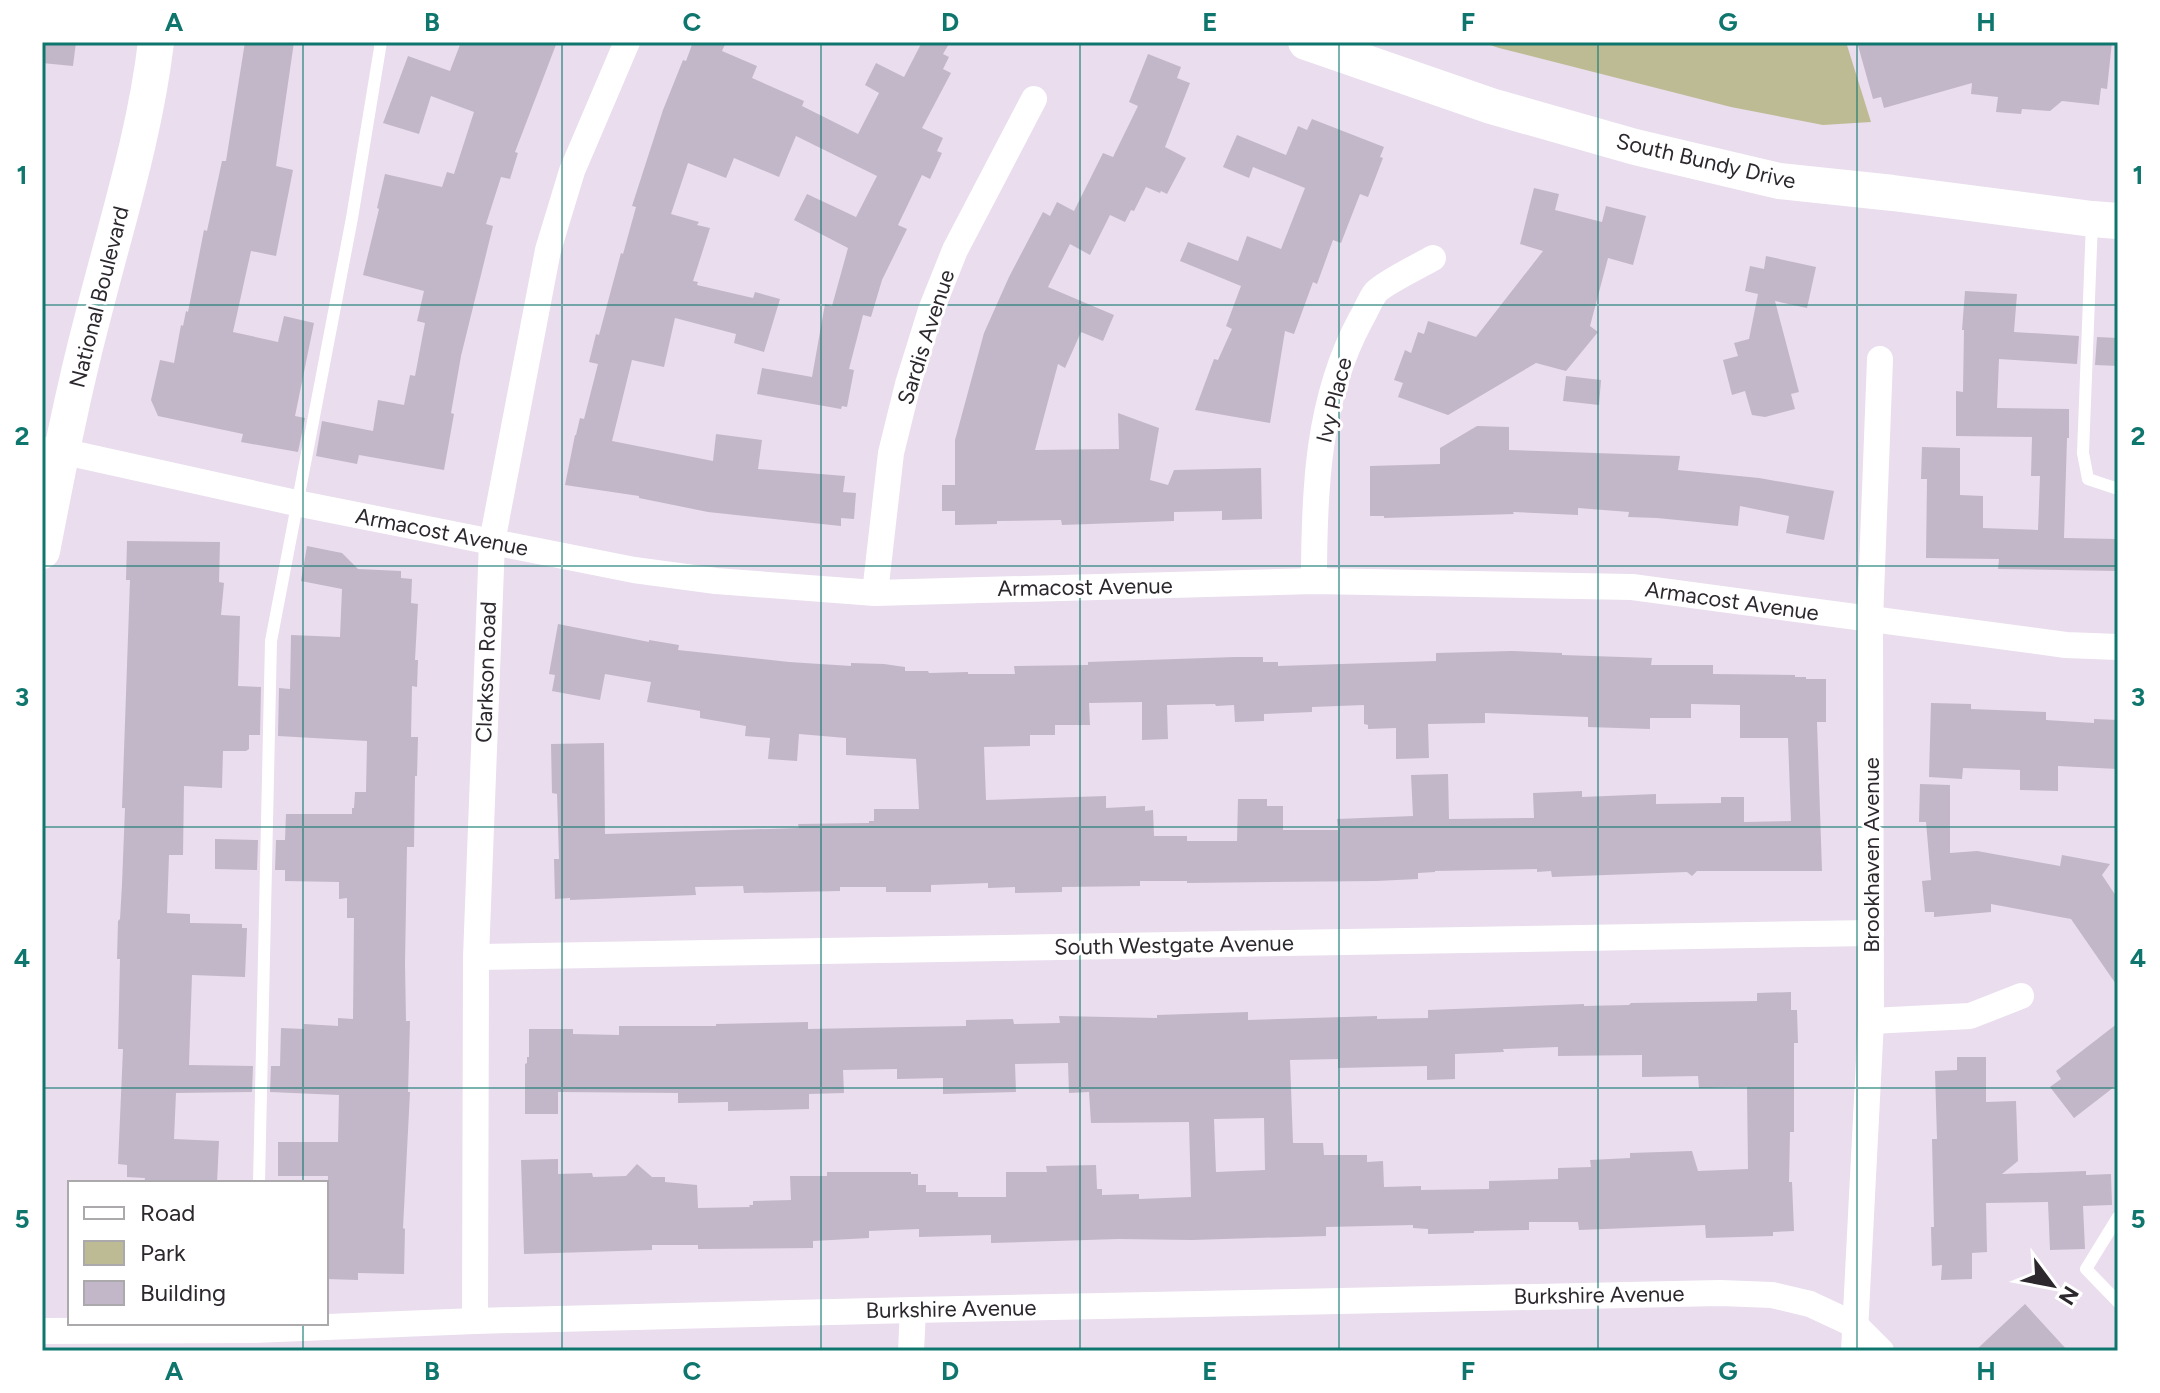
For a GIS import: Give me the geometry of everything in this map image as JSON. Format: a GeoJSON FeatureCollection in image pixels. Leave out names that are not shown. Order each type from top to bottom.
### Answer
{"type":"FeatureCollection","features":[{"type":"Feature","properties":{"kind":"main road","name":"National Boulevard"},"geometry":{"type":"LineString","coordinates":[[42,551],[52,451],[87,338],[139,138],[156,42]]}},
{"type":"Feature","properties":{"kind":"main road","name":"South Bundy Drive"},"geometry":{"type":"LineString","coordinates":[[1306,42],[1491,106],[1635,147],[1779,181],[2105,220]]}},
{"type":"Feature","properties":{"kind":"street","name":"Clarkson Road"},"geometry":{"type":"LineString","coordinates":[[475,1321],[476,957],[492,542],[548,250],[572,171],[627,42]]}},
{"type":"Feature","properties":{"kind":"street","name":"Sardis Avenue"},"geometry":{"type":"LineString","coordinates":[[875,593],[891,453],[908,384],[955,250],[1034,99]]}},
{"type":"Feature","properties":{"kind":"street","name":"Ivy Place"},"geometry":{"type":"LineString","coordinates":[[1314,581],[1317,471],[1329,398],[1347,344],[1376,292],[1433,258]]}},
{"type":"Feature","properties":{"kind":"street","name":"Brookhaven Avenue"},"geometry":{"type":"LineString","coordinates":[[1854,1351],[1871,1021],[1870,620],[1880,359]]}},
{"type":"Feature","properties":{"kind":"street","name":"Armacost Avenue"},"geometry":{"type":"LineString","coordinates":[[52,451],[634,570],[716,581],[875,593],[1314,581],[1632,587],[2066,645],[2118,647]]}},
{"type":"Feature","properties":{"kind":"street","name":"South Westgate Avenue"},"geometry":{"type":"LineString","coordinates":[[476,957],[1871,933]]}},
{"type":"Feature","properties":{"kind":"street"},"geometry":{"type":"LineString","coordinates":[[1871,1021],[1970,1016],[2021,996]]}},
{"type":"Feature","properties":{"kind":"street","name":"Burkshire Avenue"},"geometry":{"type":"LineString","coordinates":[[42,1331],[242,1331],[475,1321],[1720,1293],[1772,1295],[1810,1304],[1855,1325],[1881,1351]]}},
{"type":"Feature","properties":{"kind":"street"},"geometry":{"type":"LineString","coordinates":[[911,1351],[913,1310]]}},
{"type":"Feature","properties":{"kind":"lane"},"geometry":{"type":"LineString","coordinates":[[259,1181],[271,641],[352,218],[381,42]]}},
{"type":"Feature","properties":{"kind":"lane"},"geometry":{"type":"LineString","coordinates":[[2105,220],[2083,453],[2088,479],[2118,489]]}},
{"type":"Feature","properties":{"kind":"lane"},"geometry":{"type":"LineString","coordinates":[[2118,1217],[2086,1269],[2118,1302]]}},
{"type":"Feature","properties":{"kind":"green space"},"geometry":{"type":"Polygon","coordinates":[[[1481,42],[1846,42],[1871,122],[1823,125],[1731,107],[1481,42]]]}},
{"type":"Feature","properties":{"kind":"building"},"geometry":{"type":"Polygon","coordinates":[[[42,42],[76,42],[73,66],[42,63],[42,42]]]}},
{"type":"Feature","properties":{"kind":"building"},"geometry":{"type":"Polygon","coordinates":[[[245,42],[294,42],[276,166],[293,170],[276,256],[251,251],[233,332],[278,342],[284,316],[314,323],[295,416],[305,418],[298,452],[241,442],[243,434],[158,416],[151,400],[160,360],[174,363],[181,325],[188,312],[204,230],[207,231],[222,161],[226,161],[245,42]]]}},
{"type":"Feature","properties":{"kind":"building"},"geometry":{"type":"Polygon","coordinates":[[[461,42],[557,42],[515,152],[518,153],[510,179],[501,177],[486,224],[493,226],[461,356],[444,470],[359,455],[357,464],[316,456],[322,421],[373,431],[378,400],[404,405],[410,375],[415,376],[425,323],[417,321],[424,291],[363,275],[377,208],[385,174],[442,187],[447,172],[454,174],[474,112],[431,96],[419,134],[383,123],[408,56],[450,71],[461,42]]]}},
{"type":"Feature","properties":{"kind":"building"},"geometry":{"type":"Polygon","coordinates":[[[693,42],[726,42],[722,51],[757,66],[752,78],[804,101],[802,106],[858,134],[879,93],[865,85],[876,63],[904,77],[922,42],[950,42],[943,54],[949,57],[943,69],[951,73],[922,128],[943,138],[937,151],[942,153],[930,179],[922,175],[898,225],[907,229],[882,280],[871,317],[863,315],[849,369],[854,370],[847,407],[842,406],[841,409],[757,394],[762,368],[812,377],[825,304],[832,306],[848,248],[794,220],[807,194],[856,217],[877,176],[796,136],[779,177],[734,158],[726,178],[688,163],[671,214],[710,228],[693,281],[698,282],[697,285],[753,298],[755,292],[780,299],[764,352],[734,343],[736,334],[675,318],[664,367],[632,360],[612,441],[713,461],[716,434],[762,440],[758,469],[845,476],[843,492],[856,493],[854,519],[841,518],[841,526],[708,512],[639,496],[565,485],[575,435],[580,418],[584,419],[598,364],[589,362],[636,207],[632,206],[663,110],[693,42]]]}},
{"type":"Feature","properties":{"kind":"building"},"geometry":{"type":"Polygon","coordinates":[[[1857,42],[2112,42],[2107,89],[2101,88],[2099,105],[2062,101],[2050,111],[2022,109],[2021,114],[1996,112],[1998,97],[1971,94],[1972,83],[1884,108],[1881,97],[1873,99],[1857,42]]]}},
{"type":"Feature","properties":{"kind":"building"},"geometry":{"type":"Polygon","coordinates":[[[1148,54],[1181,67],[1177,78],[1190,83],[1165,147],[1186,158],[1167,194],[1146,187],[1125,222],[1110,215],[1090,255],[1070,244],[1048,287],[1114,315],[1103,341],[1081,332],[1065,368],[1058,364],[1035,450],[1119,449],[1118,413],[1159,428],[1150,480],[1168,485],[1174,470],[1261,468],[1262,519],[1222,520],[1222,511],[1174,512],[1174,521],[1062,525],[1061,520],[997,521],[997,524],[955,525],[955,511],[942,511],[942,485],[955,485],[955,440],[984,333],[1043,212],[1050,216],[1057,202],[1074,211],[1103,153],[1113,157],[1138,106],[1129,102],[1148,54]]]}},
{"type":"Feature","properties":{"kind":"building"},"geometry":{"type":"Polygon","coordinates":[[[1312,119],[1384,147],[1380,157],[1383,158],[1368,197],[1360,194],[1341,243],[1333,240],[1294,334],[1285,331],[1270,423],[1195,410],[1214,359],[1218,360],[1232,329],[1226,326],[1241,286],[1180,261],[1188,242],[1238,261],[1247,236],[1281,249],[1305,188],[1253,167],[1249,178],[1223,167],[1237,135],[1286,155],[1298,126],[1307,130],[1312,119]]]}},
{"type":"Feature","properties":{"kind":"building"},"geometry":{"type":"Polygon","coordinates":[[[1534,188],[1559,194],[1555,210],[1602,222],[1606,206],[1646,216],[1633,265],[1608,258],[1590,326],[1598,332],[1566,371],[1536,363],[1448,415],[1398,397],[1403,383],[1394,380],[1405,350],[1411,353],[1418,332],[1424,334],[1428,321],[1476,337],[1543,251],[1520,244],[1534,188]]]}},
{"type":"Feature","properties":{"kind":"building"},"geometry":{"type":"Polygon","coordinates":[[[1766,256],[1816,267],[1807,308],[1775,301],[1799,392],[1791,394],[1795,409],[1765,417],[1752,415],[1745,391],[1732,395],[1723,360],[1738,356],[1734,343],[1749,339],[1758,294],[1745,291],[1750,266],[1764,269],[1766,256]]]}},
{"type":"Feature","properties":{"kind":"building"},"geometry":{"type":"Polygon","coordinates":[[[1965,291],[2017,294],[2014,332],[2079,336],[2077,364],[1999,359],[1997,408],[2069,409],[2064,538],[2118,539],[2118,571],[1998,569],[1999,559],[1926,558],[1927,479],[1921,479],[1922,447],[1960,448],[1960,495],[1983,496],[1983,528],[2038,530],[2040,476],[2031,476],[2032,437],[1956,436],[1956,391],[1963,392],[1965,291]]]}},
{"type":"Feature","properties":{"kind":"building"},"geometry":{"type":"Polygon","coordinates":[[[2097,337],[2118,338],[2118,366],[2095,365],[2097,337]]]}},
{"type":"Feature","properties":{"kind":"building"},"geometry":{"type":"Polygon","coordinates":[[[1566,376],[1601,380],[1599,405],[1563,401],[1566,376]]]}},
{"type":"Feature","properties":{"kind":"building"},"geometry":{"type":"Polygon","coordinates":[[[1477,426],[1509,427],[1509,450],[1680,456],[1678,470],[1759,478],[1834,491],[1824,540],[1786,533],[1789,516],[1740,506],[1738,526],[1628,517],[1629,512],[1578,508],[1578,515],[1513,512],[1370,516],[1370,466],[1440,464],[1440,448],[1477,426]]]}},
{"type":"Feature","properties":{"kind":"building"},"geometry":{"type":"Polygon","coordinates":[[[127,541],[220,542],[219,582],[224,583],[221,615],[240,616],[238,686],[261,687],[260,735],[249,735],[249,749],[246,751],[223,751],[222,788],[184,786],[183,855],[169,855],[167,913],[190,914],[190,923],[242,924],[242,928],[247,928],[245,977],[192,975],[189,1065],[253,1066],[252,1092],[176,1093],[174,1139],[219,1141],[217,1181],[144,1181],[145,1178],[127,1177],[127,1165],[118,1164],[123,1049],[118,1049],[120,959],[117,959],[125,808],[122,808],[130,580],[126,580],[127,541]]]}},
{"type":"Feature","properties":{"kind":"building"},"geometry":{"type":"Polygon","coordinates":[[[307,546],[342,553],[358,569],[401,571],[401,578],[412,579],[411,603],[418,604],[417,687],[412,686],[411,737],[418,737],[414,847],[407,847],[405,963],[406,1021],[410,1021],[410,1092],[403,1228],[404,1274],[358,1273],[358,1280],[328,1279],[328,1176],[278,1176],[278,1142],[338,1142],[339,1095],[270,1092],[271,1066],[280,1066],[281,1028],[304,1029],[304,1024],[338,1026],[338,1018],[353,1019],[354,918],[347,918],[347,898],[339,899],[339,882],[285,881],[285,870],[275,870],[276,840],[285,840],[286,814],[352,814],[355,792],[366,792],[367,741],[278,736],[279,688],[290,689],[291,635],[340,637],[342,589],[301,581],[307,546]]]}},
{"type":"Feature","properties":{"kind":"building"},"geometry":{"type":"Polygon","coordinates":[[[558,624],[679,645],[678,650],[789,662],[851,666],[851,663],[884,664],[905,667],[905,671],[929,673],[1015,674],[1014,666],[1235,657],[1263,657],[1263,662],[1278,662],[1278,666],[1436,661],[1436,653],[1512,651],[1652,658],[1651,665],[1713,665],[1713,674],[1795,675],[1806,679],[1826,679],[1826,722],[1817,722],[1822,871],[1697,871],[1692,876],[1687,872],[1552,877],[1551,871],[1537,872],[1537,869],[1435,871],[1418,873],[1418,879],[1140,881],[1140,886],[1062,887],[1062,892],[1015,893],[1015,887],[988,888],[988,883],[931,885],[931,892],[886,892],[886,887],[840,887],[840,891],[744,893],[743,886],[695,887],[696,895],[555,899],[554,859],[559,859],[557,794],[552,793],[551,744],[604,743],[605,834],[869,823],[874,821],[874,809],[919,809],[916,759],[846,755],[846,738],[799,734],[797,761],[768,759],[770,738],[745,736],[746,726],[700,718],[700,711],[647,702],[651,682],[605,674],[600,700],[552,691],[555,675],[549,674],[558,624]],[[1142,702],[1089,703],[1090,725],[1055,725],[1055,735],[1030,735],[1030,746],[984,747],[986,800],[1106,796],[1106,808],[1145,806],[1145,811],[1153,810],[1154,836],[1187,836],[1187,841],[1237,841],[1238,799],[1267,799],[1267,806],[1283,806],[1283,830],[1338,830],[1337,819],[1413,816],[1411,775],[1448,774],[1449,819],[1534,818],[1533,793],[1582,791],[1582,797],[1656,794],[1656,804],[1721,803],[1721,797],[1744,797],[1744,822],[1791,821],[1788,738],[1740,738],[1740,705],[1691,704],[1691,718],[1650,718],[1650,729],[1588,727],[1588,717],[1485,713],[1485,723],[1428,724],[1429,758],[1396,759],[1396,728],[1368,729],[1368,725],[1364,724],[1364,705],[1312,707],[1312,712],[1264,714],[1264,721],[1235,722],[1234,705],[1167,705],[1168,739],[1142,740],[1142,702]]]}},
{"type":"Feature","properties":{"kind":"building"},"geometry":{"type":"Polygon","coordinates":[[[1931,703],[1971,704],[1971,709],[2046,712],[2046,720],[2094,723],[2094,719],[2118,720],[2118,769],[2058,766],[2058,791],[2020,790],[2020,770],[1963,768],[1962,779],[1929,777],[1931,703]]]}},
{"type":"Feature","properties":{"kind":"building"},"geometry":{"type":"Polygon","coordinates":[[[1920,784],[1950,785],[1950,853],[1977,851],[2060,866],[2062,855],[2110,864],[2102,875],[2118,899],[2118,987],[2071,919],[1991,904],[1991,912],[1934,917],[1934,912],[1925,912],[1922,881],[1931,880],[1926,822],[1919,822],[1920,784]]]}},
{"type":"Feature","properties":{"kind":"building"},"geometry":{"type":"Polygon","coordinates":[[[215,839],[258,840],[257,870],[215,869],[215,839]]]}},
{"type":"Feature","properties":{"kind":"building"},"geometry":{"type":"Polygon","coordinates":[[[1791,992],[1791,1010],[1797,1010],[1794,1132],[1790,1132],[1789,1182],[1792,1182],[1794,1231],[1773,1232],[1773,1236],[1706,1238],[1705,1225],[1579,1230],[1578,1222],[1529,1222],[1529,1230],[1474,1233],[1428,1234],[1428,1229],[1413,1228],[1413,1225],[1326,1227],[1326,1236],[991,1243],[991,1235],[919,1237],[919,1229],[869,1231],[869,1238],[813,1241],[813,1248],[698,1249],[698,1245],[652,1245],[652,1250],[524,1254],[521,1160],[558,1159],[558,1174],[592,1173],[593,1177],[626,1176],[637,1164],[652,1177],[665,1177],[665,1182],[697,1185],[698,1208],[750,1207],[753,1201],[791,1200],[790,1176],[827,1176],[827,1172],[911,1172],[918,1174],[918,1185],[926,1185],[926,1192],[958,1192],[958,1197],[1006,1197],[1006,1172],[1047,1172],[1046,1166],[1096,1165],[1097,1189],[1102,1189],[1102,1195],[1139,1194],[1139,1199],[1191,1197],[1189,1122],[1091,1123],[1089,1092],[1069,1093],[1068,1063],[1015,1064],[1016,1092],[943,1094],[943,1078],[897,1079],[897,1069],[843,1070],[844,1093],[809,1094],[809,1109],[728,1111],[728,1102],[678,1103],[678,1093],[558,1092],[558,1114],[525,1114],[529,1029],[573,1029],[573,1034],[619,1035],[619,1026],[808,1022],[808,1029],[966,1026],[966,1020],[1013,1019],[1014,1024],[1060,1023],[1059,1016],[1157,1018],[1157,1015],[1248,1012],[1248,1020],[1377,1016],[1377,1019],[1428,1018],[1428,1010],[1757,1001],[1757,993],[1791,992]],[[1558,1047],[1455,1054],[1455,1079],[1427,1080],[1427,1066],[1338,1068],[1338,1059],[1290,1060],[1293,1143],[1323,1143],[1324,1155],[1367,1155],[1367,1162],[1383,1161],[1384,1187],[1421,1186],[1421,1190],[1489,1189],[1489,1181],[1558,1179],[1558,1168],[1591,1167],[1590,1160],[1630,1158],[1630,1153],[1692,1151],[1698,1171],[1748,1169],[1747,1087],[1699,1088],[1698,1076],[1642,1077],[1642,1055],[1558,1056],[1558,1047]],[[1264,1118],[1214,1119],[1216,1172],[1265,1170],[1264,1118]]]}},
{"type":"Feature","properties":{"kind":"building"},"geometry":{"type":"Polygon","coordinates":[[[2118,1023],[2118,1084],[2074,1118],[2050,1087],[2061,1079],[2056,1071],[2118,1023]]]}},
{"type":"Feature","properties":{"kind":"building"},"geometry":{"type":"Polygon","coordinates":[[[1957,1057],[1986,1057],[1986,1102],[2016,1101],[2018,1161],[2002,1174],[2086,1171],[2086,1175],[2111,1174],[2112,1205],[2083,1206],[2085,1249],[2050,1250],[2048,1202],[1986,1203],[1987,1252],[1972,1253],[1972,1279],[1941,1280],[1942,1265],[1932,1266],[1932,1139],[1937,1139],[1935,1071],[1957,1070],[1957,1057]]]}},
{"type":"Feature","properties":{"kind":"building"},"geometry":{"type":"Polygon","coordinates":[[[2025,1304],[2068,1351],[1975,1351],[2025,1304]]]}}]}
